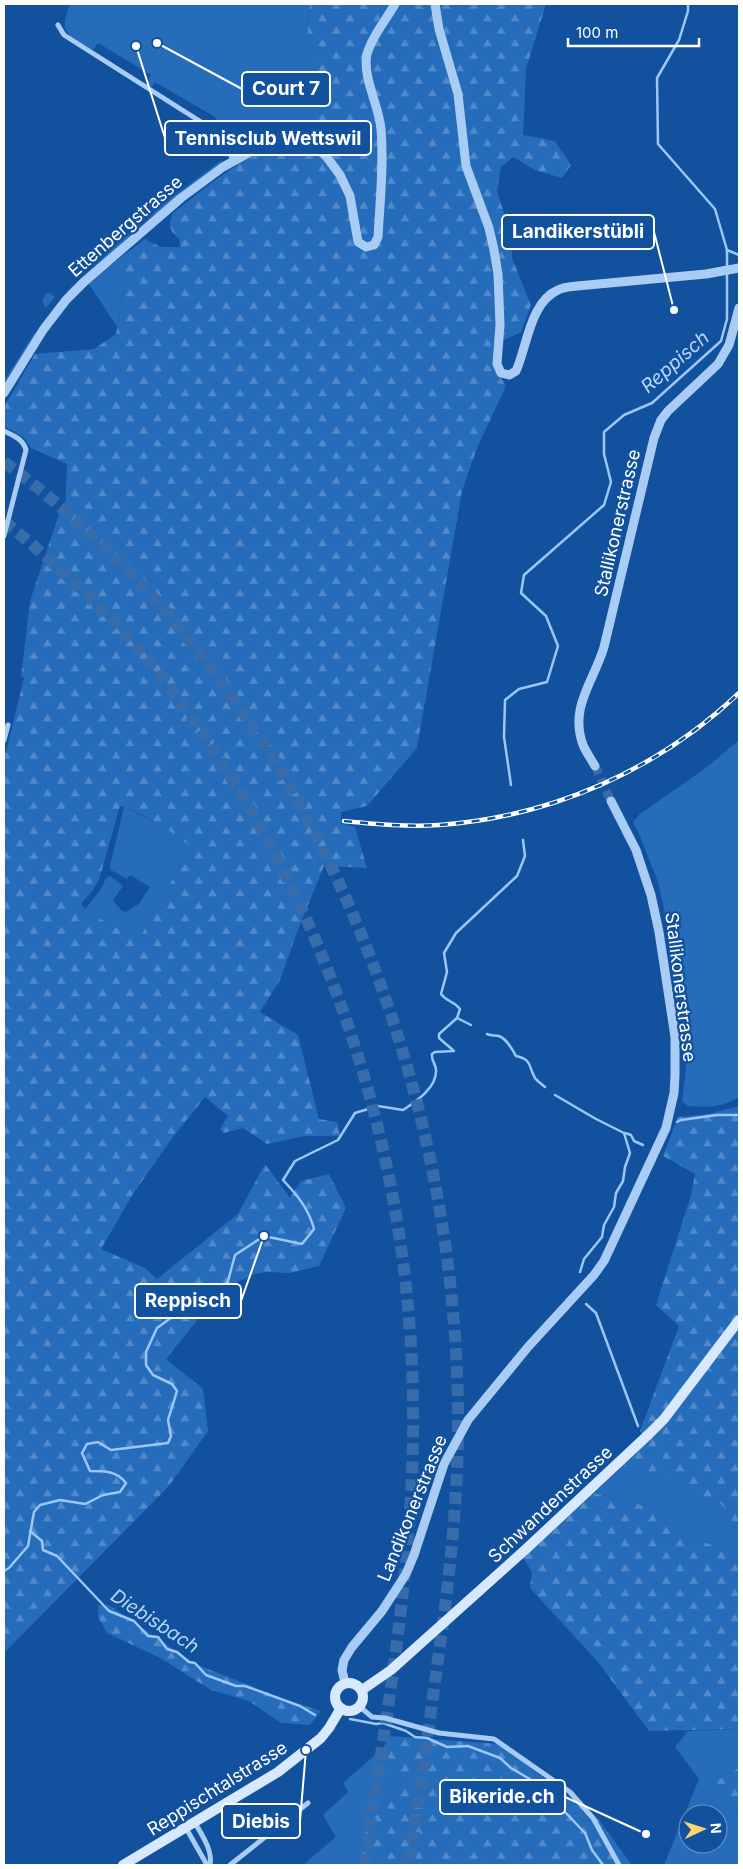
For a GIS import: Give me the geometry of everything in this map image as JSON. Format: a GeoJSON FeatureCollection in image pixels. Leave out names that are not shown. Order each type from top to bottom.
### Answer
{"type":"FeatureCollection","features":[{"type":"Feature","properties":{"kind":"main road","name":"Schwandenstrasse"},"geometry":{"type":"LineString","coordinates":[[362,1690],[391,1670],[526,1549],[654,1429],[675,1406],[739,1320]]}},
{"type":"Feature","properties":{"kind":"main road"},"geometry":{"type":"LineString","coordinates":[[345,1683],[356,1684],[362,1690],[363,1697],[360,1707],[348,1711],[336,1703],[335,1695],[338,1688],[345,1683]]}},
{"type":"Feature","properties":{"kind":"main road","name":"Reppischtalstrasse"},"geometry":{"type":"LineString","coordinates":[[123,1865],[278,1772],[325,1733],[341,1708]]}},
{"type":"Feature","properties":{"kind":"street","name":"Ettenbergstrasse"},"geometry":{"type":"LineString","coordinates":[[4,393],[44,330],[66,300],[84,282],[180,198],[234,161],[263,145],[275,141],[291,140],[308,144],[326,156],[337,170],[352,203],[358,242],[362,245],[372,246],[378,237],[381,132],[378,109],[366,68],[367,57],[372,41],[394,4]]}},
{"type":"Feature","properties":{"kind":"street"},"geometry":{"type":"LineString","coordinates":[[435,4],[439,29],[458,94],[466,166],[494,250],[498,274],[500,325],[497,364],[501,372],[509,375],[516,371],[538,308],[547,297],[557,290],[577,286],[737,268]]}},
{"type":"Feature","properties":{"kind":"street"},"geometry":{"type":"LineString","coordinates":[[58,25],[64,35],[209,127],[219,136],[234,161]]}},
{"type":"Feature","properties":{"kind":"street","name":"Stallikonerstrasse"},"geometry":{"type":"LineString","coordinates":[[595,766],[583,745],[580,712],[582,697],[597,667],[604,647],[654,438],[661,420],[668,411],[714,370],[718,364],[729,345],[739,308]]}},
{"type":"Feature","properties":{"kind":"street"},"geometry":{"type":"LineString","coordinates":[[4,431],[24,443],[26,450],[4,536]]}},
{"type":"Feature","properties":{"kind":"street"},"geometry":{"type":"LineString","coordinates":[[4,740],[8,725]]}},
{"type":"Feature","properties":{"kind":"street","name":"Stallikonerstrasse"},"geometry":{"type":"LineString","coordinates":[[604,1261],[666,1128],[673,1100],[675,1075],[675,1037],[654,908],[636,850],[611,801]]}},
{"type":"Feature","properties":{"kind":"street","name":"Landikonerstrasse"},"geometry":{"type":"LineString","coordinates":[[345,1683],[342,1670],[344,1660],[352,1647],[382,1612],[406,1574],[444,1464],[468,1420],[528,1347],[594,1275],[604,1261]]}},
{"type":"Feature","properties":{"kind":"street"},"geometry":{"type":"LineString","coordinates":[[360,1707],[372,1716],[439,1734],[494,1739],[570,1792],[593,1818],[619,1865]]}},
{"type":"Feature","properties":{"kind":"street"},"geometry":{"type":"LineString","coordinates":[[230,1865],[308,1803]]}},
{"type":"Feature","properties":{"kind":"street"},"geometry":{"type":"LineString","coordinates":[[190,1825],[211,1857],[208,1865]]}},
{"type":"Feature","properties":{"kind":"street"},"geometry":{"type":"LineString","coordinates":[[190,1825],[208,1865]]}},
{"type":"Feature","properties":{"kind":"green space"},"geometry":{"type":"Polygon","coordinates":[[[70,4],[310,4],[307,37],[313,61],[317,93],[311,123],[306,136],[279,135],[238,150],[231,147],[215,117],[155,82],[152,87],[146,84],[151,75],[98,43],[93,50],[72,37],[65,28],[70,4]]]}},
{"type":"Feature","properties":{"kind":"green space"},"geometry":{"type":"Polygon","coordinates":[[[310,4],[546,4],[526,69],[523,135],[555,141],[571,165],[562,178],[535,170],[513,157],[501,167],[497,191],[512,238],[512,258],[531,305],[521,332],[498,343],[499,375],[506,386],[477,448],[462,491],[417,748],[367,806],[341,812],[341,823],[355,827],[367,868],[324,866],[280,980],[260,1012],[298,1035],[319,1119],[337,1122],[340,1136],[304,1136],[267,1144],[243,1128],[224,1133],[220,1129],[228,1116],[205,1097],[173,1137],[133,1194],[101,1249],[145,1268],[157,1279],[238,1214],[265,1164],[290,1198],[301,1181],[329,1174],[346,1208],[319,1266],[290,1273],[267,1272],[255,1274],[222,1289],[166,1359],[203,1389],[208,1431],[169,1486],[4,1653],[4,760],[24,678],[21,676],[30,601],[59,514],[65,515],[67,464],[31,448],[24,438],[4,426],[4,407],[35,354],[94,349],[116,334],[124,288],[111,265],[145,239],[161,247],[180,247],[179,239],[170,227],[173,213],[210,184],[252,156],[267,150],[286,146],[303,150],[314,108],[316,91],[316,82],[311,80],[313,61],[307,37],[310,4]],[[120,806],[99,880],[81,904],[88,912],[139,939],[191,847],[157,823],[120,806]]]}},
{"type":"Feature","properties":{"kind":"green space"},"geometry":{"type":"Polygon","coordinates":[[[222,160],[220,165],[143,223],[163,204],[222,160]]]}},
{"type":"Feature","properties":{"kind":"green space"},"geometry":{"type":"Polygon","coordinates":[[[140,223],[141,225],[70,291],[66,292],[140,223]]]}},
{"type":"Feature","properties":{"kind":"green space"},"geometry":{"type":"Polygon","coordinates":[[[111,265],[124,288],[117,327],[89,284],[111,265]]]}},
{"type":"Feature","properties":{"kind":"green space"},"geometry":{"type":"Polygon","coordinates":[[[47,293],[55,297],[46,308],[42,301],[47,293]]]}},
{"type":"Feature","properties":{"kind":"green space"},"geometry":{"type":"Polygon","coordinates":[[[35,332],[34,337],[4,385],[4,381],[35,332]]]}},
{"type":"Feature","properties":{"kind":"green space"},"geometry":{"type":"Polygon","coordinates":[[[739,740],[739,1097],[727,1103],[714,1106],[688,1106],[682,1101],[686,1068],[685,1038],[669,931],[658,882],[633,822],[640,814],[707,767],[739,740]]]}},
{"type":"Feature","properties":{"kind":"green space"},"geometry":{"type":"Polygon","coordinates":[[[124,807],[162,825],[191,847],[139,939],[85,909],[100,891],[106,878],[110,876],[123,886],[113,900],[121,910],[126,912],[139,904],[150,887],[130,875],[127,879],[111,870],[110,866],[124,807]]]}},
{"type":"Feature","properties":{"kind":"green space"},"geometry":{"type":"Polygon","coordinates":[[[739,1106],[739,1523],[737,1527],[722,1505],[688,1493],[670,1479],[623,1466],[648,1441],[640,1431],[679,1326],[656,1305],[691,1195],[695,1174],[663,1156],[678,1117],[708,1114],[739,1106]]]}},
{"type":"Feature","properties":{"kind":"green space"},"geometry":{"type":"Polygon","coordinates":[[[623,1466],[670,1479],[688,1493],[722,1505],[737,1526],[739,1523],[739,1553],[700,1541],[657,1509],[594,1493],[623,1466]]]}},
{"type":"Feature","properties":{"kind":"green space"},"geometry":{"type":"Polygon","coordinates":[[[594,1493],[657,1509],[700,1541],[739,1553],[739,1729],[649,1731],[598,1662],[530,1588],[532,1572],[523,1558],[594,1493]]]}},
{"type":"Feature","properties":{"kind":"green space"},"geometry":{"type":"Polygon","coordinates":[[[98,1605],[109,1605],[193,1663],[287,1700],[321,1711],[310,1725],[281,1723],[249,1701],[211,1690],[160,1658],[107,1633],[98,1617],[98,1605]]]}},
{"type":"Feature","properties":{"kind":"green space"},"geometry":{"type":"Polygon","coordinates":[[[739,1729],[739,1768],[715,1782],[728,1804],[689,1804],[699,1779],[675,1747],[688,1731],[739,1729]]]}},
{"type":"Feature","properties":{"kind":"green space"},"geometry":{"type":"Polygon","coordinates":[[[390,1736],[499,1744],[599,1820],[632,1865],[360,1865],[354,1850],[400,1778],[383,1748],[390,1736]]]}},
{"type":"Feature","properties":{"kind":"green space"},"geometry":{"type":"Polygon","coordinates":[[[383,1748],[400,1778],[354,1850],[360,1865],[303,1865],[336,1837],[323,1815],[348,1792],[343,1783],[383,1748]]]}},
{"type":"Feature","properties":{"kind":"green space"},"geometry":{"type":"Polygon","coordinates":[[[739,1768],[739,1814],[734,1815],[715,1782],[739,1768]]]}},
{"type":"Feature","properties":{"kind":"green space"},"geometry":{"type":"Polygon","coordinates":[[[728,1805],[734,1815],[739,1814],[739,1865],[664,1865],[678,1831],[678,1854],[728,1854],[728,1805]]]}},
{"type":"Feature","properties":{"kind":"waterway","name":"Reppisch"},"geometry":{"type":"LineString","coordinates":[[688,4],[688,11],[679,40],[657,78],[658,144],[715,209],[727,250],[727,267]]}},
{"type":"Feature","properties":{"kind":"waterway"},"geometry":{"type":"LineString","coordinates":[[727,250],[739,255]]}},
{"type":"Feature","properties":{"kind":"waterway","name":"Reppisch"},"geometry":{"type":"LineString","coordinates":[[511,785],[504,737],[505,700],[519,689],[547,682],[558,646],[546,616],[521,593],[524,575],[604,505],[611,482],[604,454],[604,432],[624,415],[652,403],[721,341],[727,319],[727,272]]}},
{"type":"Feature","properties":{"kind":"waterway","name":"Reppisch"},"geometry":{"type":"LineString","coordinates":[[4,1571],[9,1568],[28,1546],[34,1512],[40,1505],[60,1500],[85,1504],[103,1495],[120,1492],[126,1483],[115,1474],[90,1471],[82,1453],[87,1444],[98,1442],[111,1450],[168,1443],[171,1436],[168,1420],[177,1391],[172,1384],[153,1375],[146,1365],[146,1352],[157,1328],[175,1315],[204,1308],[219,1296],[228,1281],[235,1255],[264,1236],[302,1244],[314,1229],[302,1203],[283,1180],[295,1161],[338,1140],[355,1113],[378,1106],[403,1110],[419,1099],[433,1083],[436,1070],[432,1054],[435,1052],[454,1051],[439,1038],[439,1034],[457,1018],[460,1009],[441,994],[447,972],[444,953],[456,933],[517,876],[525,856],[523,840]]}},
{"type":"Feature","properties":{"kind":"waterway"},"geometry":{"type":"LineString","coordinates":[[457,1018],[471,1025]]}},
{"type":"Feature","properties":{"kind":"waterway"},"geometry":{"type":"LineString","coordinates":[[487,1034],[504,1039],[516,1056],[528,1062],[535,1078],[545,1087]]}},
{"type":"Feature","properties":{"kind":"waterway"},"geometry":{"type":"LineString","coordinates":[[555,1095],[624,1133],[630,1153],[623,1181],[616,1193],[614,1207],[604,1225],[602,1237],[584,1259],[580,1272]]}},
{"type":"Feature","properties":{"kind":"waterway"},"geometry":{"type":"LineString","coordinates":[[677,1122],[717,1115],[739,1115]]}},
{"type":"Feature","properties":{"kind":"waterway"},"geometry":{"type":"LineString","coordinates":[[625,1133],[631,1135],[634,1141],[643,1145]]}},
{"type":"Feature","properties":{"kind":"waterway"},"geometry":{"type":"LineString","coordinates":[[586,1304],[596,1313],[638,1426]]}},
{"type":"Feature","properties":{"kind":"waterway","name":"Diebisbach"},"geometry":{"type":"LineString","coordinates":[[30,1531],[42,1541],[43,1550],[57,1556],[109,1611],[134,1621],[148,1636],[158,1637],[167,1649],[177,1652],[189,1662],[195,1663],[206,1675],[236,1686],[245,1686],[300,1706],[315,1715]]}},
{"type":"Feature","properties":{"kind":"waterway","name":"Diebisbach"},"geometry":{"type":"LineString","coordinates":[[350,1719],[376,1724],[383,1723],[406,1731],[415,1737],[427,1738],[447,1747],[468,1746],[500,1758],[511,1768],[555,1794],[564,1811],[585,1833],[592,1850],[603,1865]]}},
{"type":"Feature","properties":{"kind":"tunnel"},"geometry":{"type":"LineString","coordinates":[[4,462],[107,549],[197,650],[274,762],[339,882],[389,1010],[426,1142],[449,1276],[458,1410],[455,1512],[448,1579],[409,1865]]}},
{"type":"Feature","properties":{"kind":"tunnel"},"geometry":{"type":"LineString","coordinates":[[4,521],[61,570],[131,640],[207,740],[259,825],[305,915],[342,1009],[372,1105],[394,1203],[408,1303],[413,1403],[409,1519],[398,1635],[364,1865]]}},
{"type":"Feature","properties":{"kind":"tunnel"},"geometry":{"type":"LineString","coordinates":[[595,766],[611,801]]}},
{"type":"Feature","properties":{"kind":"railway"},"geometry":{"type":"LineString","coordinates":[[344,821],[403,825],[439,825],[481,820],[522,812],[562,800],[601,785],[674,745],[739,693]]}},
{"type":"Feature","properties":{"kind":"place","name":"Court 7"},"geometry":{"type":"Point","coordinates":[157,43]}},
{"type":"Feature","properties":{"kind":"place","name":"Tennisclub Wettswil"},"geometry":{"type":"Point","coordinates":[136,46]}},
{"type":"Feature","properties":{"kind":"place","name":"Landikerstübli"},"geometry":{"type":"Point","coordinates":[674,310]}},
{"type":"Feature","properties":{"kind":"place","name":"Reppisch"},"geometry":{"type":"Point","coordinates":[264,1236]}},
{"type":"Feature","properties":{"kind":"place","name":"Diebis"},"geometry":{"type":"Point","coordinates":[306,1750]}},
{"type":"Feature","properties":{"kind":"place","name":"Bikeride.ch"},"geometry":{"type":"Point","coordinates":[646,1834]}}]}
